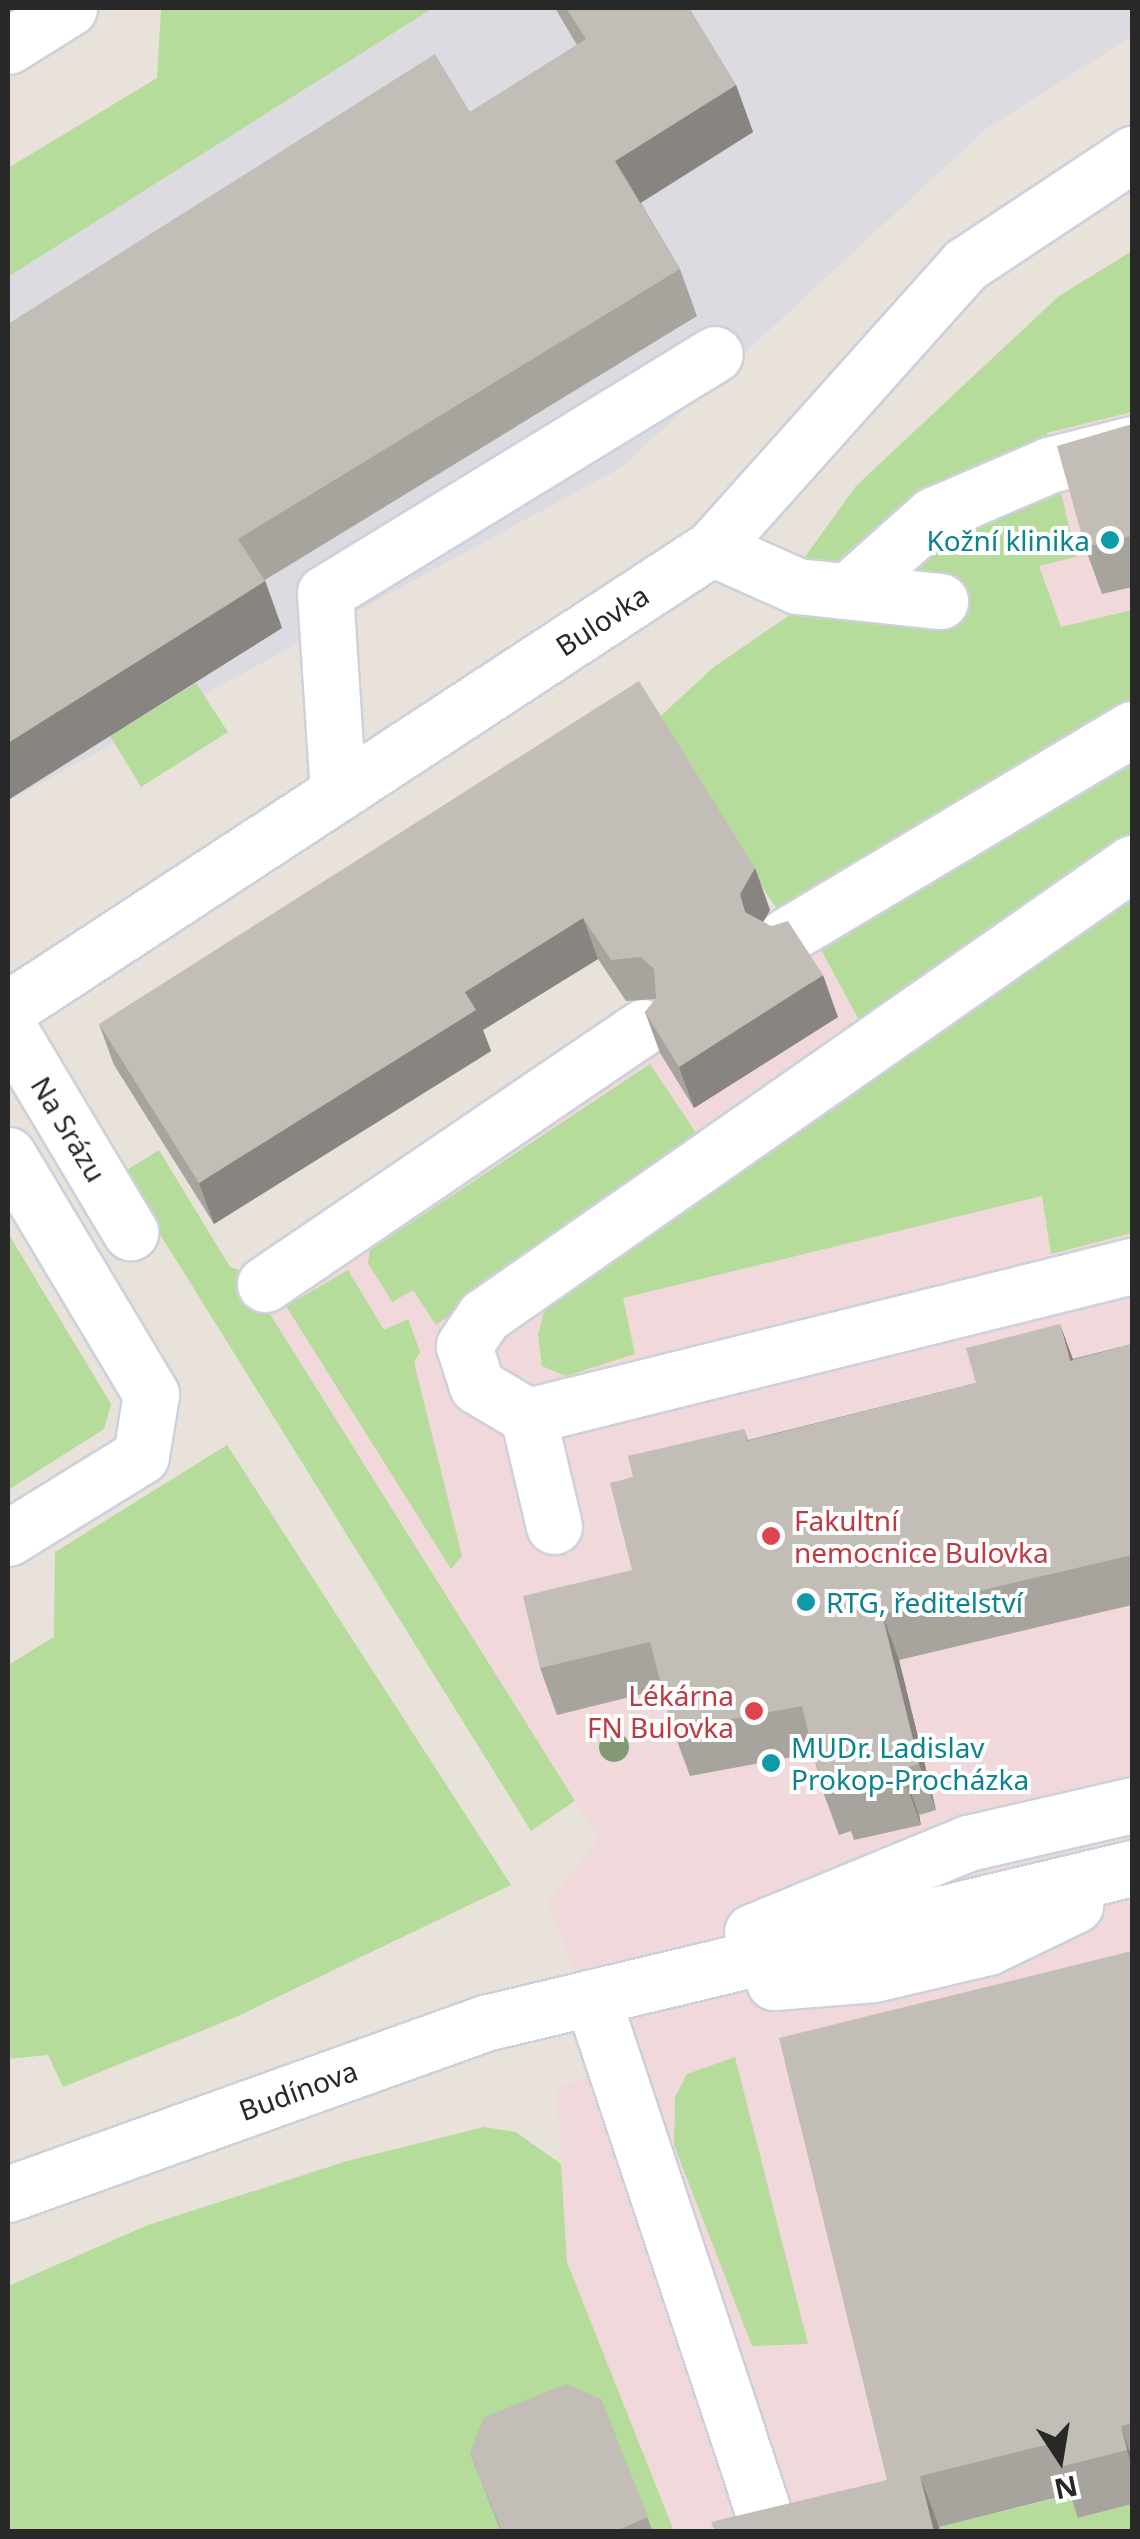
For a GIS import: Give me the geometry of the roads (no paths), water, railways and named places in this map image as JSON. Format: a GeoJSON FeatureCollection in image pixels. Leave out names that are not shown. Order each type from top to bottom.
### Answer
{"type":"FeatureCollection","features":[{"type":"Feature","properties":{"kind":"street"},"geometry":{"type":"LineString","coordinates":[[8,46],[69,8]]}},
{"type":"Feature","properties":{"kind":"street","name":"Bulovka"},"geometry":{"type":"LineString","coordinates":[[8,1009],[712,548],[965,266],[1132,154]]}},
{"type":"Feature","properties":{"kind":"street"},"geometry":{"type":"LineString","coordinates":[[338,793],[325,593],[715,354]]}},
{"type":"Feature","properties":{"kind":"street"},"geometry":{"type":"LineString","coordinates":[[848,590],[933,515],[1049,464],[1132,444]]}},
{"type":"Feature","properties":{"kind":"street"},"geometry":{"type":"LineString","coordinates":[[712,548],[770,579],[940,600]]}},
{"type":"Feature","properties":{"kind":"street"},"geometry":{"type":"LineString","coordinates":[[786,936],[1132,729]]}},
{"type":"Feature","properties":{"kind":"street"},"geometry":{"type":"LineString","coordinates":[[1132,863],[484,1316],[464,1346],[477,1386],[528,1416],[1132,1266]]}},
{"type":"Feature","properties":{"kind":"street","name":"Na Srázu"},"geometry":{"type":"LineString","coordinates":[[8,1027],[130,1232]]}},
{"type":"Feature","properties":{"kind":"street"},"geometry":{"type":"LineString","coordinates":[[265,1284],[644,1027]]}},
{"type":"Feature","properties":{"kind":"street"},"geometry":{"type":"LineString","coordinates":[[8,1155],[151,1394],[141,1456],[8,1538]]}},
{"type":"Feature","properties":{"kind":"street"},"geometry":{"type":"LineString","coordinates":[[528,1416],[554,1526]]}},
{"type":"Feature","properties":{"kind":"street"},"geometry":{"type":"LineString","coordinates":[[592,1997],[968,1843],[1132,1805]]}},
{"type":"Feature","properties":{"kind":"street"},"geometry":{"type":"LineString","coordinates":[[592,1997],[1132,1868]]}},
{"type":"Feature","properties":{"kind":"street"},"geometry":{"type":"LineString","coordinates":[[592,1997],[874,1974],[988,1947],[1132,1878]]}},
{"type":"Feature","properties":{"kind":"street"},"geometry":{"type":"LineString","coordinates":[[592,1997],[762,2508]]}},
{"type":"Feature","properties":{"kind":"street","name":"Budínova"},"geometry":{"type":"LineString","coordinates":[[8,2194],[485,2023],[592,1997]]}},
{"type":"Feature","properties":{"kind":"place","name":"Kožní klinika"},"geometry":{"type":"Point","coordinates":[1110,540]}},
{"type":"Feature","properties":{"kind":"place","name":"Fakultní nemocnice Bulovka"},"geometry":{"type":"Point","coordinates":[771,1536]}},
{"type":"Feature","properties":{"kind":"place","name":"RTG, ředitelství"},"geometry":{"type":"Point","coordinates":[806,1602]}},
{"type":"Feature","properties":{"kind":"place","name":"Lékárna FN Bulovka"},"geometry":{"type":"Point","coordinates":[754,1711]}},
{"type":"Feature","properties":{"kind":"place","name":"MUDr. Ladislav Prokop-Procházka"},"geometry":{"type":"Point","coordinates":[771,1763]}}]}
